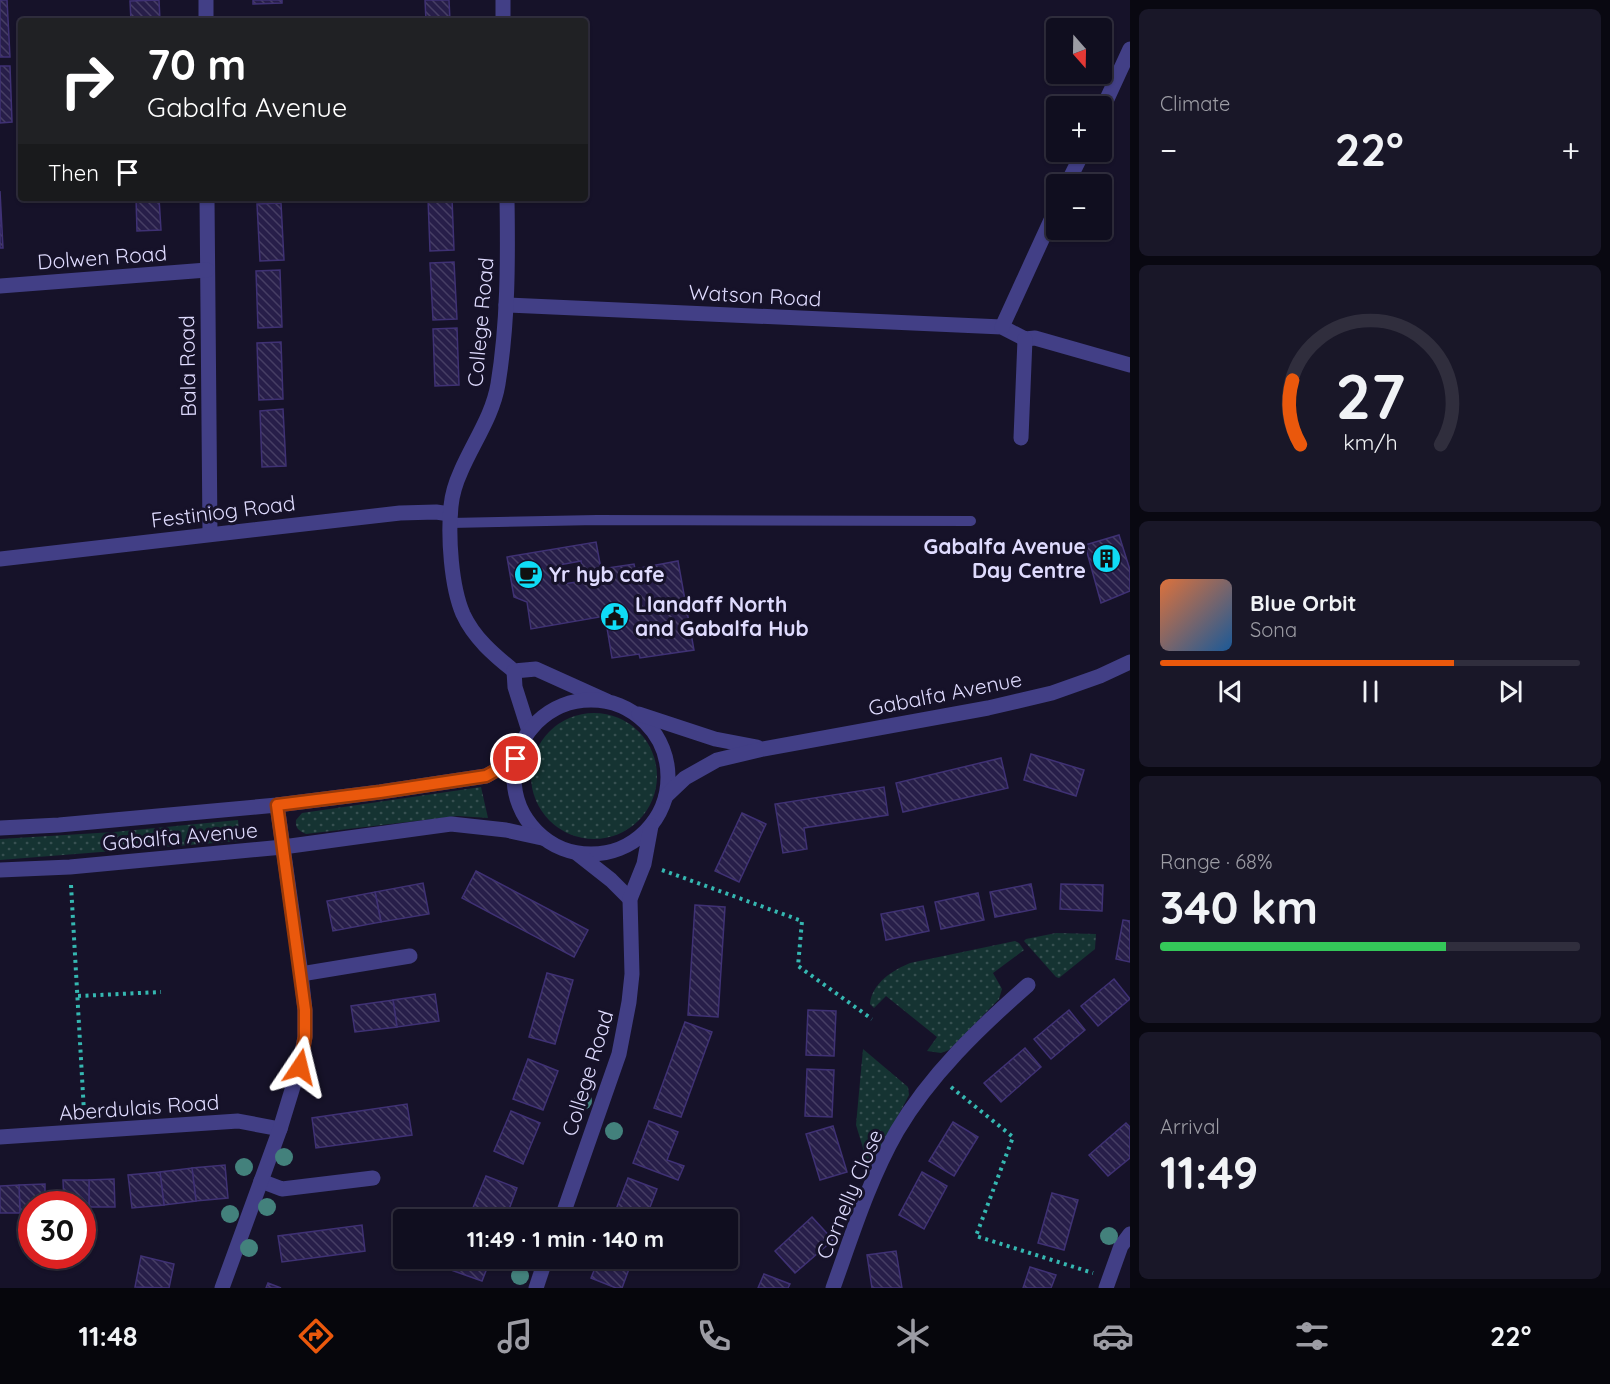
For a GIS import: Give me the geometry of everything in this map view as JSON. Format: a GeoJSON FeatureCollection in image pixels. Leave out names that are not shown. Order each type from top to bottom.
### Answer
{"type":"FeatureCollection","features":[{"type":"Feature","properties":{"kind":"street"},"geometry":{"type":"LineString","coordinates":[[206,0],[206,18]]}},
{"type":"Feature","properties":{"kind":"street"},"geometry":{"type":"LineString","coordinates":[[503,0],[503,18]]}},
{"type":"Feature","properties":{"kind":"street"},"geometry":{"type":"LineString","coordinates":[[1108,96],[1130,49]]}},
{"type":"Feature","properties":{"kind":"street","name":"Bala Road"},"geometry":{"type":"LineString","coordinates":[[207,201],[210,534]]}},
{"type":"Feature","properties":{"kind":"street","name":"College Road"},"geometry":{"type":"LineString","coordinates":[[507,201],[506,304],[498,384],[494,400],[461,471],[451,504],[450,519],[454,579],[464,614],[483,644],[514,671]]}},
{"type":"Feature","properties":{"kind":"street"},"geometry":{"type":"LineString","coordinates":[[1046,231],[1002,327],[1025,339],[1035,338],[1130,365]]}},
{"type":"Feature","properties":{"kind":"street","name":"Dolwen Road"},"geometry":{"type":"LineString","coordinates":[[0,286],[207,270]]}},
{"type":"Feature","properties":{"kind":"street","name":"Watson Road"},"geometry":{"type":"LineString","coordinates":[[506,304],[1002,327]]}},
{"type":"Feature","properties":{"kind":"street"},"geometry":{"type":"LineString","coordinates":[[1021,438],[1025,339]]}},
{"type":"Feature","properties":{"kind":"street","name":"Festiniog Road"},"geometry":{"type":"LineString","coordinates":[[0,559],[418,511],[450,519]]}},
{"type":"Feature","properties":{"kind":"street","name":"Gabalfa Avenue"},"geometry":{"type":"LineString","coordinates":[[666,796],[685,777],[717,760],[763,749],[988,708],[1052,693],[1100,676],[1130,662]]}},
{"type":"Feature","properties":{"kind":"street"},"geometry":{"type":"LineString","coordinates":[[529,731],[515,687],[514,671],[536,669],[632,711],[651,728],[664,751],[669,776],[666,796],[659,815],[651,826],[633,843],[605,854],[578,854],[559,848],[542,838],[527,822],[518,802],[513,781],[521,744],[529,731],[544,716],[564,705],[585,700],[607,701]]}},
{"type":"Feature","properties":{"kind":"street","name":"Gabalfa Avenue"},"geometry":{"type":"LineString","coordinates":[[632,711],[715,739],[763,749]]}},
{"type":"Feature","properties":{"kind":"street","name":"Gabalfa Avenue"},"geometry":{"type":"LineString","coordinates":[[0,828],[59,825],[277,805],[380,792],[486,776],[516,759]]}},
{"type":"Feature","properties":{"kind":"street"},"geometry":{"type":"LineString","coordinates":[[222,1288],[280,1129],[300,1067],[305,1037],[301,974],[277,805]]}},
{"type":"Feature","properties":{"kind":"street","name":"Gabalfa Avenue"},"geometry":{"type":"LineString","coordinates":[[0,870],[70,867],[282,847],[451,824],[506,830],[542,838]]}},
{"type":"Feature","properties":{"kind":"street","name":"College Road"},"geometry":{"type":"LineString","coordinates":[[565,1209],[619,1054],[632,974],[630,899],[644,864],[651,826]]}},
{"type":"Feature","properties":{"kind":"street"},"geometry":{"type":"LineString","coordinates":[[578,854],[611,880],[630,899]]}},
{"type":"Feature","properties":{"kind":"street"},"geometry":{"type":"LineString","coordinates":[[301,974],[410,957]]}},
{"type":"Feature","properties":{"kind":"street","name":"Cornelly Close"},"geometry":{"type":"LineString","coordinates":[[833,1288],[860,1213],[898,1130],[937,1075],[1001,1009],[1028,985]]}},
{"type":"Feature","properties":{"kind":"street","name":"Aberdulais Road"},"geometry":{"type":"LineString","coordinates":[[0,1137],[238,1121],[280,1129]]}},
{"type":"Feature","properties":{"kind":"street"},"geometry":{"type":"LineString","coordinates":[[261,1181],[282,1189],[373,1178]]}},
{"type":"Feature","properties":{"kind":"street"},"geometry":{"type":"LineString","coordinates":[[1108,1283],[1121,1246],[1130,1234]]}},
{"type":"Feature","properties":{"kind":"street"},"geometry":{"type":"LineString","coordinates":[[536,1288],[542,1269]]}},
{"type":"Feature","properties":{"kind":"lane"},"geometry":{"type":"LineString","coordinates":[[450,519],[971,521]]}},
{"type":"Feature","properties":{"kind":"path"},"geometry":{"type":"LineString","coordinates":[[644,864],[802,921],[798,966],[872,1020]]}},
{"type":"Feature","properties":{"kind":"path"},"geometry":{"type":"LineString","coordinates":[[70,867],[86,1132]]}},
{"type":"Feature","properties":{"kind":"path"},"geometry":{"type":"LineString","coordinates":[[78,996],[161,992]]}},
{"type":"Feature","properties":{"kind":"path"},"geometry":{"type":"LineString","coordinates":[[937,1075],[1013,1137],[976,1236],[1108,1283]]}},
{"type":"Feature","properties":{"kind":"green space"},"geometry":{"type":"Polygon","coordinates":[[[594,713],[618,718],[639,731],[652,752],[657,776],[652,800],[639,821],[618,834],[594,839],[570,834],[549,821],[536,800],[531,776],[536,752],[549,731],[570,718],[594,713]]]}},
{"type":"Feature","properties":{"kind":"green space"},"geometry":{"type":"Polygon","coordinates":[[[481,787],[488,818],[458,816],[306,834],[296,825],[296,820],[302,813],[481,787]]]}},
{"type":"Feature","properties":{"kind":"green space"},"geometry":{"type":"Polygon","coordinates":[[[238,820],[240,841],[0,860],[0,839],[114,832],[238,820]]]}},
{"type":"Feature","properties":{"kind":"green space"},"geometry":{"type":"Polygon","coordinates":[[[1056,933],[1096,934],[1095,949],[1059,978],[1024,941],[1056,933]]]}},
{"type":"Feature","properties":{"kind":"green space"},"geometry":{"type":"Polygon","coordinates":[[[1015,941],[1024,950],[993,973],[1002,989],[999,999],[949,1050],[941,1053],[927,1051],[937,1037],[886,996],[874,1008],[870,1004],[875,990],[884,978],[910,963],[1015,941]]]}},
{"type":"Feature","properties":{"kind":"green space"},"geometry":{"type":"Polygon","coordinates":[[[863,1049],[908,1087],[909,1095],[872,1165],[867,1161],[856,1125],[863,1049]]]}},
{"type":"Feature","properties":{"kind":"building"},"geometry":{"type":"Polygon","coordinates":[[[0,0],[7,0],[10,57],[0,57],[0,0]]]}},
{"type":"Feature","properties":{"kind":"building"},"geometry":{"type":"Polygon","coordinates":[[[159,0],[160,18],[131,18],[130,1],[159,0]]]}},
{"type":"Feature","properties":{"kind":"building"},"geometry":{"type":"Polygon","coordinates":[[[253,0],[282,0],[282,3],[253,4],[253,0]]]}},
{"type":"Feature","properties":{"kind":"building"},"geometry":{"type":"Polygon","coordinates":[[[425,0],[449,0],[450,18],[426,18],[425,0]]]}},
{"type":"Feature","properties":{"kind":"building"},"geometry":{"type":"Polygon","coordinates":[[[0,66],[10,66],[12,122],[0,123],[0,66]]]}},
{"type":"Feature","properties":{"kind":"building"},"geometry":{"type":"Polygon","coordinates":[[[0,191],[3,248],[0,248],[0,191]]]}},
{"type":"Feature","properties":{"kind":"building"},"geometry":{"type":"Polygon","coordinates":[[[136,201],[159,201],[161,230],[137,231],[136,201]]]}},
{"type":"Feature","properties":{"kind":"building"},"geometry":{"type":"Polygon","coordinates":[[[428,201],[452,201],[454,250],[430,251],[428,201]]]}},
{"type":"Feature","properties":{"kind":"building"},"geometry":{"type":"Polygon","coordinates":[[[281,203],[284,260],[260,261],[257,204],[281,203]]]}},
{"type":"Feature","properties":{"kind":"building"},"geometry":{"type":"Polygon","coordinates":[[[454,262],[457,319],[433,320],[430,263],[454,262]]]}},
{"type":"Feature","properties":{"kind":"building"},"geometry":{"type":"Polygon","coordinates":[[[280,270],[282,327],[258,328],[256,271],[280,270]]]}},
{"type":"Feature","properties":{"kind":"building"},"geometry":{"type":"Polygon","coordinates":[[[457,328],[459,385],[435,386],[433,329],[457,328]]]}},
{"type":"Feature","properties":{"kind":"building"},"geometry":{"type":"Polygon","coordinates":[[[281,342],[283,399],[259,400],[257,343],[281,342]]]}},
{"type":"Feature","properties":{"kind":"building"},"geometry":{"type":"Polygon","coordinates":[[[283,409],[286,466],[262,467],[260,411],[283,409]]]}},
{"type":"Feature","properties":{"kind":"building","name":"Gabalfa Avenue Day Centre"},"geometry":{"type":"Polygon","coordinates":[[[1119,535],[1130,570],[1130,591],[1101,603],[1085,545],[1119,535]]]}},
{"type":"Feature","properties":{"kind":"building"},"geometry":{"type":"Polygon","coordinates":[[[596,542],[601,569],[634,564],[635,569],[678,561],[694,650],[640,658],[639,654],[612,658],[605,616],[531,629],[527,602],[514,597],[507,557],[596,542]],[[581,561],[559,565],[563,584],[584,581],[581,561]]]}},
{"type":"Feature","properties":{"kind":"building"},"geometry":{"type":"Polygon","coordinates":[[[1031,754],[1084,770],[1076,796],[1024,780],[1031,754]]]}},
{"type":"Feature","properties":{"kind":"building"},"geometry":{"type":"Polygon","coordinates":[[[1001,758],[1008,788],[903,812],[896,783],[1001,758]]]}},
{"type":"Feature","properties":{"kind":"building"},"geometry":{"type":"Polygon","coordinates":[[[884,787],[888,815],[804,828],[807,849],[783,853],[775,804],[884,787]]]}},
{"type":"Feature","properties":{"kind":"building"},"geometry":{"type":"Polygon","coordinates":[[[742,813],[766,824],[739,882],[715,871],[742,813]]]}},
{"type":"Feature","properties":{"kind":"building"},"geometry":{"type":"Polygon","coordinates":[[[476,871],[588,930],[574,957],[462,898],[476,871]]]}},
{"type":"Feature","properties":{"kind":"building"},"geometry":{"type":"Polygon","coordinates":[[[423,883],[429,914],[381,922],[375,892],[423,883]]]}},
{"type":"Feature","properties":{"kind":"building"},"geometry":{"type":"Polygon","coordinates":[[[1031,884],[1036,909],[995,917],[990,892],[1031,884]]]}},
{"type":"Feature","properties":{"kind":"building"},"geometry":{"type":"Polygon","coordinates":[[[1061,884],[1103,885],[1102,911],[1060,909],[1061,884]]]}},
{"type":"Feature","properties":{"kind":"building"},"geometry":{"type":"Polygon","coordinates":[[[375,892],[381,922],[333,931],[327,901],[375,892]]]}},
{"type":"Feature","properties":{"kind":"building"},"geometry":{"type":"Polygon","coordinates":[[[978,893],[984,920],[941,929],[935,902],[978,893]]]}},
{"type":"Feature","properties":{"kind":"building"},"geometry":{"type":"Polygon","coordinates":[[[695,905],[725,907],[718,1017],[688,1015],[695,905]]]}},
{"type":"Feature","properties":{"kind":"building"},"geometry":{"type":"Polygon","coordinates":[[[923,906],[929,931],[886,940],[881,914],[923,906]]]}},
{"type":"Feature","properties":{"kind":"building"},"geometry":{"type":"Polygon","coordinates":[[[1123,920],[1130,921],[1130,962],[1116,959],[1123,920]]]}},
{"type":"Feature","properties":{"kind":"building"},"geometry":{"type":"Polygon","coordinates":[[[547,973],[573,980],[555,1044],[529,1037],[547,973]]]}},
{"type":"Feature","properties":{"kind":"building"},"geometry":{"type":"Polygon","coordinates":[[[1114,979],[1130,999],[1098,1026],[1081,1006],[1114,979]]]}},
{"type":"Feature","properties":{"kind":"building"},"geometry":{"type":"Polygon","coordinates":[[[435,994],[439,1021],[397,1027],[393,1000],[435,994]]]}},
{"type":"Feature","properties":{"kind":"building"},"geometry":{"type":"Polygon","coordinates":[[[393,1000],[397,1027],[355,1032],[351,1006],[393,1000]]]}},
{"type":"Feature","properties":{"kind":"building"},"geometry":{"type":"Polygon","coordinates":[[[808,1010],[836,1011],[834,1056],[806,1055],[808,1010]]]}},
{"type":"Feature","properties":{"kind":"building"},"geometry":{"type":"Polygon","coordinates":[[[1069,1010],[1085,1030],[1051,1059],[1034,1039],[1069,1010]]]}},
{"type":"Feature","properties":{"kind":"building"},"geometry":{"type":"Polygon","coordinates":[[[685,1022],[712,1032],[681,1117],[654,1108],[685,1022]]]}},
{"type":"Feature","properties":{"kind":"building"},"geometry":{"type":"Polygon","coordinates":[[[1025,1048],[1041,1067],[1001,1102],[984,1083],[1025,1048]]]}},
{"type":"Feature","properties":{"kind":"building"},"geometry":{"type":"Polygon","coordinates":[[[528,1059],[558,1071],[543,1110],[513,1099],[528,1059]]]}},
{"type":"Feature","properties":{"kind":"building"},"geometry":{"type":"Polygon","coordinates":[[[807,1069],[834,1070],[832,1117],[805,1116],[807,1069]]]}},
{"type":"Feature","properties":{"kind":"building"},"geometry":{"type":"Polygon","coordinates":[[[407,1104],[412,1135],[316,1148],[312,1118],[407,1104]]]}},
{"type":"Feature","properties":{"kind":"building"},"geometry":{"type":"Polygon","coordinates":[[[511,1111],[540,1123],[523,1164],[494,1151],[511,1111]]]}},
{"type":"Feature","properties":{"kind":"building"},"geometry":{"type":"Polygon","coordinates":[[[649,1121],[678,1132],[667,1160],[684,1166],[678,1180],[633,1163],[649,1121]]]}},
{"type":"Feature","properties":{"kind":"building"},"geometry":{"type":"Polygon","coordinates":[[[953,1122],[978,1137],[954,1176],[929,1161],[953,1122]]]}},
{"type":"Feature","properties":{"kind":"building"},"geometry":{"type":"Polygon","coordinates":[[[1126,1123],[1130,1127],[1130,1158],[1108,1176],[1089,1155],[1126,1123]]]}},
{"type":"Feature","properties":{"kind":"building"},"geometry":{"type":"Polygon","coordinates":[[[833,1126],[847,1172],[820,1180],[806,1134],[833,1126]]]}},
{"type":"Feature","properties":{"kind":"building"},"geometry":{"type":"Polygon","coordinates":[[[225,1165],[228,1198],[196,1201],[192,1168],[225,1165]]]}},
{"type":"Feature","properties":{"kind":"building"},"geometry":{"type":"Polygon","coordinates":[[[192,1168],[196,1201],[164,1205],[160,1172],[192,1168]]]}},
{"type":"Feature","properties":{"kind":"building"},"geometry":{"type":"Polygon","coordinates":[[[160,1172],[164,1205],[132,1208],[128,1175],[160,1172]]]}},
{"type":"Feature","properties":{"kind":"building"},"geometry":{"type":"Polygon","coordinates":[[[922,1172],[947,1186],[924,1229],[899,1215],[922,1172]]]}},
{"type":"Feature","properties":{"kind":"building"},"geometry":{"type":"Polygon","coordinates":[[[486,1176],[517,1188],[509,1209],[472,1209],[486,1176]]]}},
{"type":"Feature","properties":{"kind":"building"},"geometry":{"type":"Polygon","coordinates":[[[628,1178],[657,1189],[649,1209],[616,1209],[628,1178]]]}},
{"type":"Feature","properties":{"kind":"building"},"geometry":{"type":"Polygon","coordinates":[[[114,1179],[115,1207],[96,1207],[96,1191],[89,1191],[89,1180],[114,1179]]]}},
{"type":"Feature","properties":{"kind":"building"},"geometry":{"type":"Polygon","coordinates":[[[63,1180],[89,1180],[89,1191],[63,1191],[63,1180]]]}},
{"type":"Feature","properties":{"kind":"building"},"geometry":{"type":"Polygon","coordinates":[[[45,1184],[45,1191],[19,1191],[19,1185],[45,1184]]]}},
{"type":"Feature","properties":{"kind":"building"},"geometry":{"type":"Polygon","coordinates":[[[19,1185],[18,1213],[0,1213],[0,1186],[19,1185]]]}},
{"type":"Feature","properties":{"kind":"building"},"geometry":{"type":"Polygon","coordinates":[[[1052,1193],[1078,1200],[1064,1250],[1038,1243],[1052,1193]]]}},
{"type":"Feature","properties":{"kind":"building"},"geometry":{"type":"Polygon","coordinates":[[[812,1217],[833,1240],[795,1273],[775,1251],[812,1217]]]}},
{"type":"Feature","properties":{"kind":"building"},"geometry":{"type":"Polygon","coordinates":[[[362,1225],[365,1251],[282,1262],[278,1236],[362,1225]]]}},
{"type":"Feature","properties":{"kind":"building"},"geometry":{"type":"Polygon","coordinates":[[[896,1251],[902,1288],[872,1288],[867,1255],[896,1251]]]}},
{"type":"Feature","properties":{"kind":"building"},"geometry":{"type":"Polygon","coordinates":[[[141,1256],[174,1264],[169,1288],[135,1287],[141,1256]]]}},
{"type":"Feature","properties":{"kind":"building"},"geometry":{"type":"Polygon","coordinates":[[[1030,1267],[1056,1275],[1051,1288],[1023,1288],[1030,1267]]]}},
{"type":"Feature","properties":{"kind":"building"},"geometry":{"type":"Polygon","coordinates":[[[451,1269],[487,1269],[482,1281],[451,1269]]]}},
{"type":"Feature","properties":{"kind":"building"},"geometry":{"type":"Polygon","coordinates":[[[595,1269],[629,1269],[622,1288],[616,1288],[591,1278],[595,1269]]]}},
{"type":"Feature","properties":{"kind":"building"},"geometry":{"type":"Polygon","coordinates":[[[764,1274],[790,1284],[788,1288],[758,1288],[764,1274]]]}},
{"type":"Feature","properties":{"kind":"building"},"geometry":{"type":"Polygon","coordinates":[[[268,1283],[281,1288],[266,1288],[268,1283]]]}},
{"type":"Feature","properties":{"kind":"place","name":"Gabalfa Avenue Day Centre"},"geometry":{"type":"Point","coordinates":[1107,558]}},
{"type":"Feature","properties":{"kind":"place","name":"Yr hyb cafe"},"geometry":{"type":"Point","coordinates":[528,574]}},
{"type":"Feature","properties":{"kind":"place","name":"Llandaff North and Gabalfa Hub"},"geometry":{"type":"Point","coordinates":[614,616]}},
{"type":"Feature","properties":{"kind":"route"},"geometry":{"type":"LineString","coordinates":[[300,1067],[305,1037],[305,1010],[277,805],[486,776],[516,759]]}}]}
